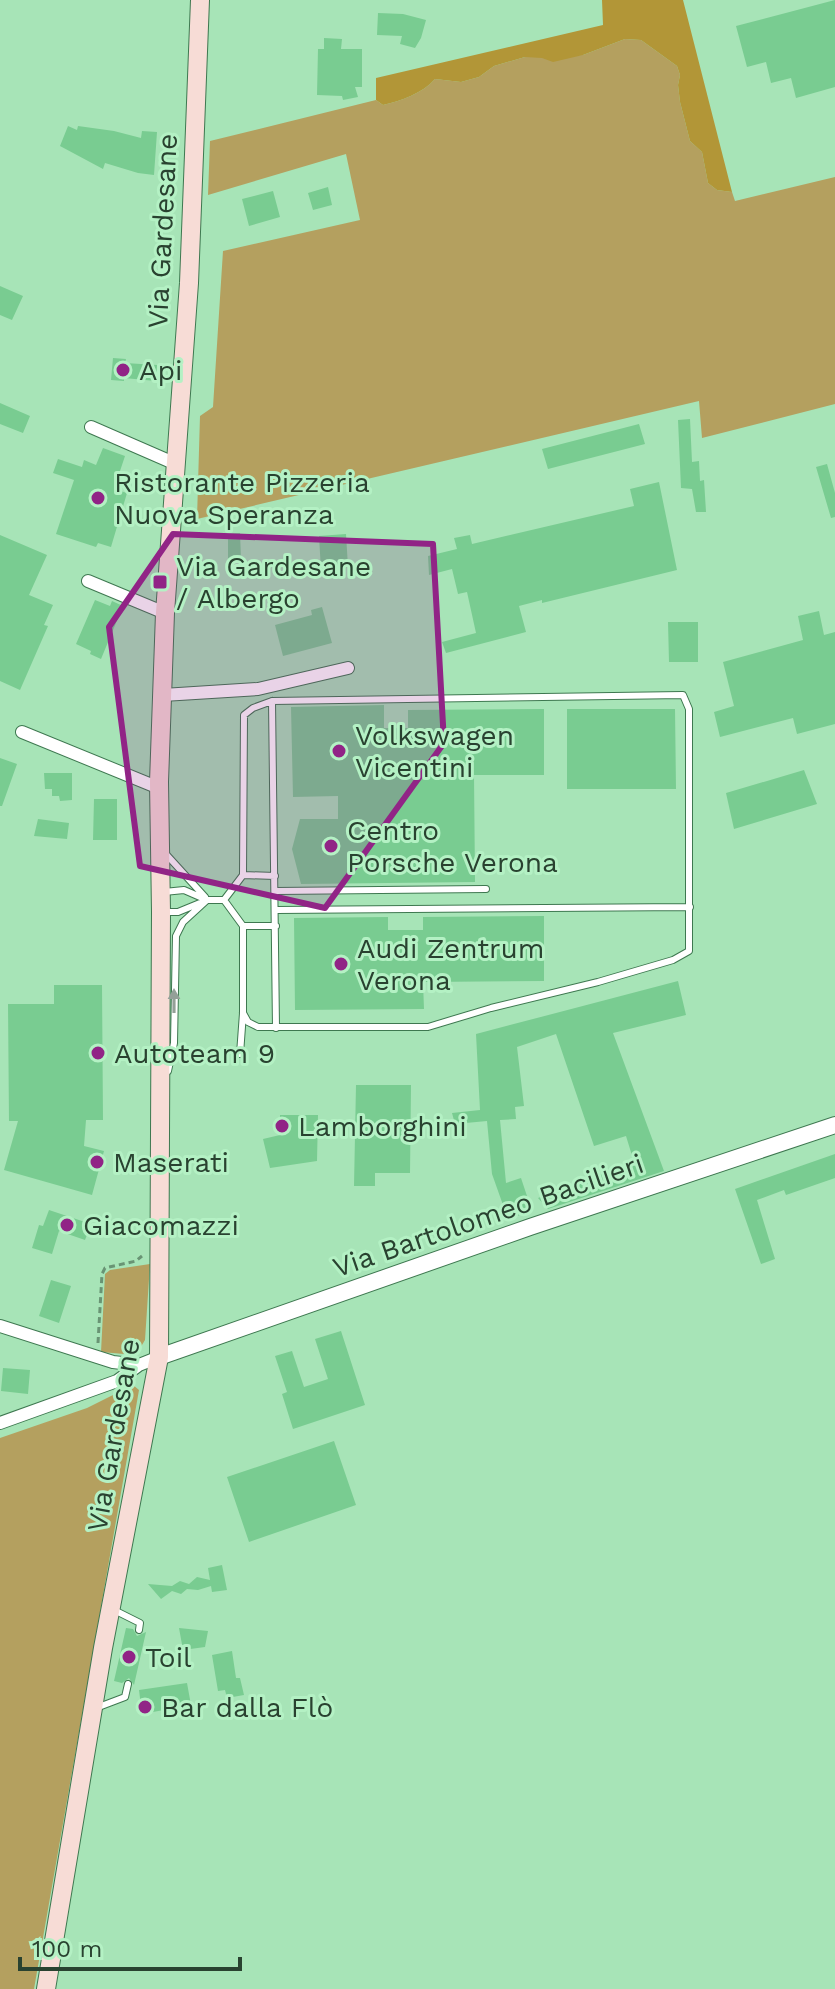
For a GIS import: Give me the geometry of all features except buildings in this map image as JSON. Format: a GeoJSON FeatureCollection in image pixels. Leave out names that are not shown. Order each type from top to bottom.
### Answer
{"type":"FeatureCollection","features":[{"type":"Feature","properties":{"kind":"main road","name":"Via Gardesane"},"geometry":{"type":"LineString","coordinates":[[46,1989],[110,1609],[159,1357],[159,788],[165,613],[189,283],[200,0]]}},
{"type":"Feature","properties":{"kind":"street"},"geometry":{"type":"LineString","coordinates":[[91,427],[176,464]]}},
{"type":"Feature","properties":{"kind":"street"},"geometry":{"type":"LineString","coordinates":[[88,581],[165,613]]}},
{"type":"Feature","properties":{"kind":"street"},"geometry":{"type":"LineString","coordinates":[[163,695],[258,689],[348,668]]}},
{"type":"Feature","properties":{"kind":"street"},"geometry":{"type":"LineString","coordinates":[[22,732],[159,788]]}},
{"type":"Feature","properties":{"kind":"street","name":"Via Bartolomeo Bacilieri"},"geometry":{"type":"LineString","coordinates":[[159,1357],[530,1227],[835,1125]]}},
{"type":"Feature","properties":{"kind":"street"},"geometry":{"type":"LineString","coordinates":[[0,1326],[97,1359],[139,1365]]}},
{"type":"Feature","properties":{"kind":"street"},"geometry":{"type":"LineString","coordinates":[[0,1423],[117,1381],[139,1365],[159,1357]]}},
{"type":"Feature","properties":{"kind":"lane"},"geometry":{"type":"LineString","coordinates":[[224,900],[243,875],[242,724],[244,715],[253,708],[272,701],[683,695],[689,709],[689,951],[673,960],[643,969],[428,1027],[258,1027],[248,1022],[243,1013]]}},
{"type":"Feature","properties":{"kind":"lane"},"geometry":{"type":"LineString","coordinates":[[272,701],[276,1028]]}},
{"type":"Feature","properties":{"kind":"lane"},"geometry":{"type":"LineString","coordinates":[[161,849],[207,900]]}},
{"type":"Feature","properties":{"kind":"lane"},"geometry":{"type":"LineString","coordinates":[[243,875],[275,876]]}},
{"type":"Feature","properties":{"kind":"lane"},"geometry":{"type":"LineString","coordinates":[[275,891],[486,889]]}},
{"type":"Feature","properties":{"kind":"lane"},"geometry":{"type":"LineString","coordinates":[[161,892],[184,890],[207,900]]}},
{"type":"Feature","properties":{"kind":"lane"},"geometry":{"type":"LineString","coordinates":[[161,912],[178,912],[207,900],[224,900]]}},
{"type":"Feature","properties":{"kind":"lane"},"geometry":{"type":"LineString","coordinates":[[160,1105],[174,1043],[176,936],[183,922],[207,900]]}},
{"type":"Feature","properties":{"kind":"lane"},"geometry":{"type":"LineString","coordinates":[[224,900],[243,926],[240,1054]]}},
{"type":"Feature","properties":{"kind":"lane"},"geometry":{"type":"LineString","coordinates":[[276,910],[690,907]]}},
{"type":"Feature","properties":{"kind":"lane"},"geometry":{"type":"LineString","coordinates":[[243,926],[276,926]]}},
{"type":"Feature","properties":{"kind":"lane"},"geometry":{"type":"LineString","coordinates":[[110,1609],[140,1623],[139,1630]]}},
{"type":"Feature","properties":{"kind":"lane"},"geometry":{"type":"LineString","coordinates":[[92,1710],[125,1697],[128,1684]]}},
{"type":"Feature","properties":{"kind":"path"},"geometry":{"type":"LineString","coordinates":[[97,1359],[102,1274],[109,1267],[136,1261],[144,1252]]}},
{"type":"Feature","properties":{"kind":"highlighted area"},"geometry":{"type":"Polygon","coordinates":[[[173,534],[433,544],[444,743],[325,908],[140,866],[109,627],[173,534]]]}},
{"type":"Feature","properties":{"kind":"shaded area"},"geometry":{"type":"Polygon","coordinates":[[[602,0],[683,0],[732,192],[717,190],[708,183],[702,152],[690,141],[680,102],[677,66],[641,40],[625,39],[583,55],[553,62],[525,57],[494,66],[479,77],[461,82],[435,79],[404,99],[383,105],[376,100],[376,78],[603,25],[602,0]]]}},
{"type":"Feature","properties":{"kind":"shaded area"},"geometry":{"type":"Polygon","coordinates":[[[625,39],[641,40],[677,66],[680,102],[690,141],[702,152],[708,183],[717,190],[732,192],[735,201],[835,177],[835,404],[702,438],[699,401],[197,519],[200,416],[213,407],[223,251],[360,220],[346,154],[208,195],[210,141],[376,100],[383,105],[418,92],[435,79],[461,82],[479,77],[494,66],[525,57],[583,55],[625,39]]]}},
{"type":"Feature","properties":{"kind":"shaded area"},"geometry":{"type":"Polygon","coordinates":[[[150,1264],[145,1340],[139,1350],[124,1354],[101,1352],[105,1274],[110,1270],[150,1264]]]}},
{"type":"Feature","properties":{"kind":"shaded area"},"geometry":{"type":"Polygon","coordinates":[[[133,1385],[139,1390],[34,1989],[0,1989],[0,1438],[87,1408],[133,1385]]]}},
{"type":"Feature","properties":{"kind":"place","name":"Api"},"geometry":{"type":"Point","coordinates":[123,370]}},
{"type":"Feature","properties":{"kind":"place","name":"Ristorante Pizzeria Nuova Speranza"},"geometry":{"type":"Point","coordinates":[98,498]}},
{"type":"Feature","properties":{"kind":"place","name":"Via Gardesane / Albergo"},"geometry":{"type":"Point","coordinates":[160,582]}},
{"type":"Feature","properties":{"kind":"place","name":"Volkswagen Vicentini"},"geometry":{"type":"Point","coordinates":[339,751]}},
{"type":"Feature","properties":{"kind":"place","name":"Centro Porsche Verona"},"geometry":{"type":"Point","coordinates":[331,846]}},
{"type":"Feature","properties":{"kind":"place","name":"Audi Zentrum Verona"},"geometry":{"type":"Point","coordinates":[341,964]}},
{"type":"Feature","properties":{"kind":"place","name":"Autoteam 9"},"geometry":{"type":"Point","coordinates":[98,1053]}},
{"type":"Feature","properties":{"kind":"place","name":"Lamborghini"},"geometry":{"type":"Point","coordinates":[282,1126]}},
{"type":"Feature","properties":{"kind":"place","name":"Maserati"},"geometry":{"type":"Point","coordinates":[97,1162]}},
{"type":"Feature","properties":{"kind":"place","name":"Giacomazzi"},"geometry":{"type":"Point","coordinates":[67,1225]}},
{"type":"Feature","properties":{"kind":"place","name":"Toil"},"geometry":{"type":"Point","coordinates":[129,1657]}},
{"type":"Feature","properties":{"kind":"place","name":"Bar dalla Flò"},"geometry":{"type":"Point","coordinates":[145,1707]}}]}
